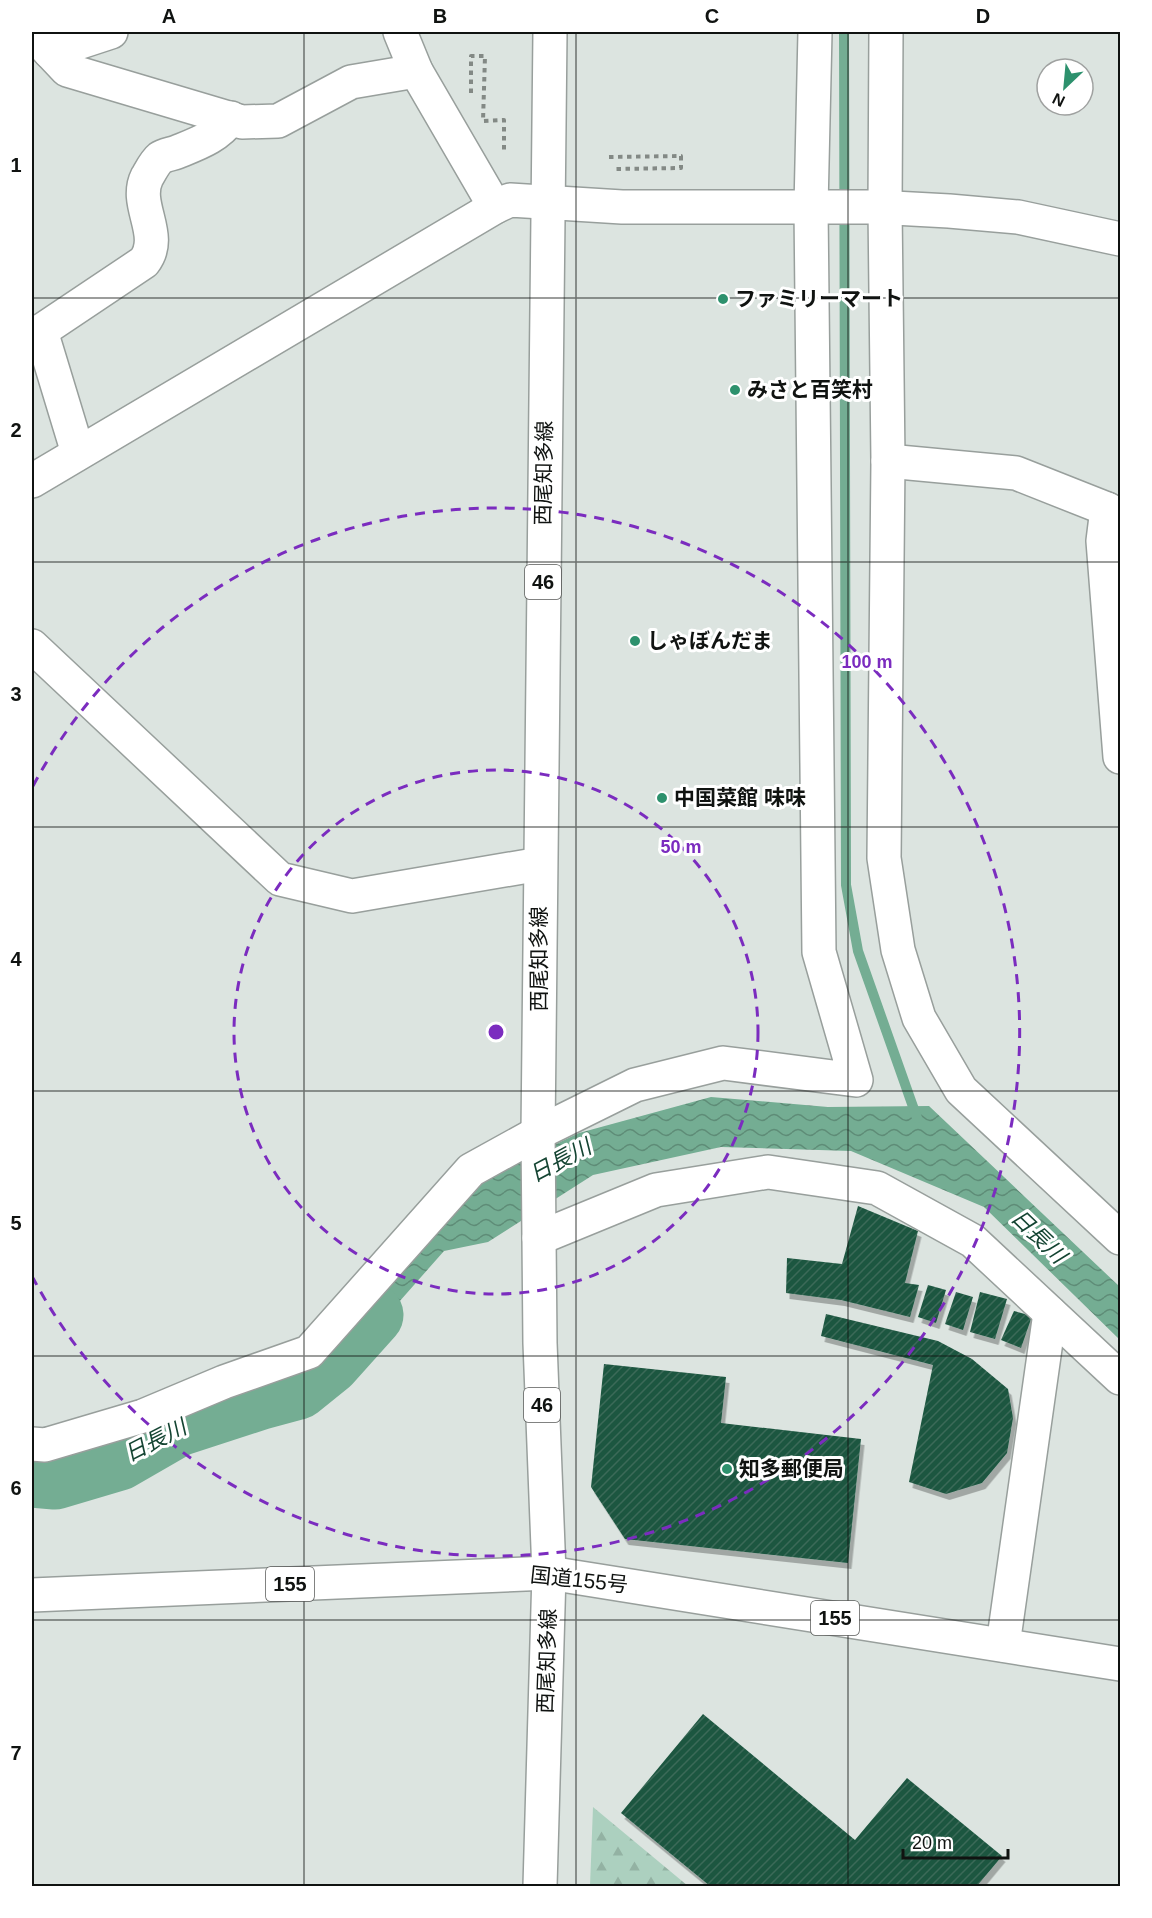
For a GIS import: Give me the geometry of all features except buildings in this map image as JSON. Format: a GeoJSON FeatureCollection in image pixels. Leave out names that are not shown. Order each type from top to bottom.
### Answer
{"type":"FeatureCollection","features":[{"type":"Feature","properties":{"kind":"main road"},"geometry":{"type":"LineString","coordinates":[[41,43],[111,32]]}},
{"type":"Feature","properties":{"kind":"main road"},"geometry":{"type":"LineString","coordinates":[[400,32],[416,71],[495,207]]}},
{"type":"Feature","properties":{"kind":"main road","name":"西尾知多線"},"geometry":{"type":"LineString","coordinates":[[540,1887],[549,1573],[545,1501],[538,1134],[550,32]]}},
{"type":"Feature","properties":{"kind":"main road"},"geometry":{"type":"LineString","coordinates":[[32,1443],[45,1444],[143,1416],[224,1382],[309,1352],[471,1170],[634,1085],[723,1062],[856,1080],[819,952],[820,207],[815,32]]}},
{"type":"Feature","properties":{"kind":"main road"},"geometry":{"type":"LineString","coordinates":[[886,32],[880,207],[888,462],[884,858],[898,950],[919,1018],[961,1090],[1120,1238]]}},
{"type":"Feature","properties":{"kind":"main road"},"geometry":{"type":"LineString","coordinates":[[41,43],[67,70],[237,120],[278,122],[351,82],[416,71]]}},
{"type":"Feature","properties":{"kind":"main road"},"geometry":{"type":"LineString","coordinates":[[190,159],[231,139],[242,130],[237,120]]}},
{"type":"Feature","properties":{"kind":"main road"},"geometry":{"type":"LineString","coordinates":[[78,453],[36,333],[144,262],[151,253],[152,242],[144,195],[146,180],[159,158],[195,145],[237,120]]}},
{"type":"Feature","properties":{"kind":"main road"},"geometry":{"type":"LineString","coordinates":[[32,482],[510,200],[622,207],[880,207],[1018,217],[1120,239]]}},
{"type":"Feature","properties":{"kind":"main road"},"geometry":{"type":"LineString","coordinates":[[888,462],[1016,473],[1114,512],[1103,541],[1120,757]]}},
{"type":"Feature","properties":{"kind":"main road"},"geometry":{"type":"LineString","coordinates":[[32,646],[280,879],[352,896],[540,864]]}},
{"type":"Feature","properties":{"kind":"main road"},"geometry":{"type":"LineString","coordinates":[[539,1237],[656,1190],[768,1172],[877,1188],[973,1241],[1120,1378]]}},
{"type":"Feature","properties":{"kind":"main road"},"geometry":{"type":"LineString","coordinates":[[1003,1645],[1050,1313]]}},
{"type":"Feature","properties":{"kind":"main road","name":"国道155号"},"geometry":{"type":"LineString","coordinates":[[32,1595],[549,1573],[1120,1664]]}},
{"type":"Feature","properties":{"kind":"path"},"geometry":{"type":"LineString","coordinates":[[471,56],[485,56],[483,121],[504,120],[504,160]]}},
{"type":"Feature","properties":{"kind":"path"},"geometry":{"type":"LineString","coordinates":[[609,157],[681,156],[681,168],[609,170]]}},
{"type":"Feature","properties":{"kind":"green space"},"geometry":{"type":"Polygon","coordinates":[[[593,1807],[688,1886],[590,1886],[593,1807]]]}},
{"type":"Feature","properties":{"kind":"water"},"geometry":{"type":"Polygon","coordinates":[[[711,1097],[828,1107],[929,1106],[1120,1287],[1120,1340],[984,1207],[851,1151],[721,1147],[593,1175],[488,1242],[444,1251],[324,1387],[308,1372],[482,1179],[579,1133],[711,1097]]]}},
{"type":"Feature","properties":{"kind":"waterway"},"geometry":{"type":"LineString","coordinates":[[844,32],[846,885],[858,951],[917,1118]]}},
{"type":"Feature","properties":{"kind":"waterway","name":"日長川"},"geometry":{"type":"LineString","coordinates":[[32,1476],[55,1478],[119,1459],[178,1425],[298,1388],[329,1363],[372,1315]]}},
{"type":"Feature","properties":{"kind":"place","name":"ファミリーマート"},"geometry":{"type":"Point","coordinates":[723,299]}},
{"type":"Feature","properties":{"kind":"place","name":"みさと百笑村"},"geometry":{"type":"Point","coordinates":[735,390]}},
{"type":"Feature","properties":{"kind":"place","name":"しゃぼんだま"},"geometry":{"type":"Point","coordinates":[635,641]}},
{"type":"Feature","properties":{"kind":"place","name":"中国菜館 味味"},"geometry":{"type":"Point","coordinates":[662,798]}},
{"type":"Feature","properties":{"kind":"place","name":"知多郵便局"},"geometry":{"type":"Point","coordinates":[727,1469]}}]}
